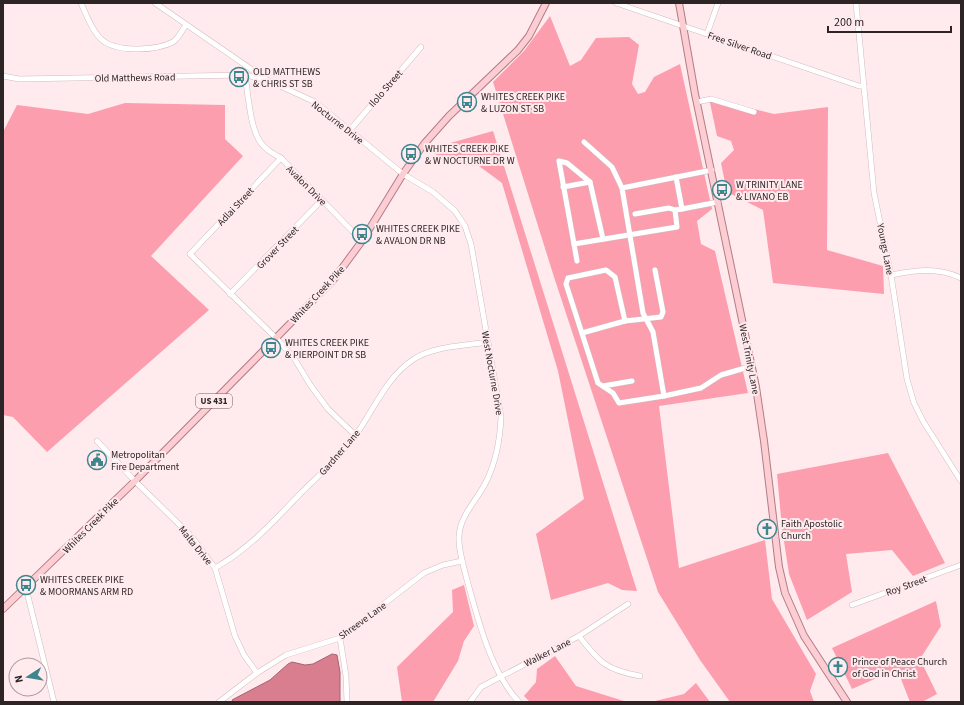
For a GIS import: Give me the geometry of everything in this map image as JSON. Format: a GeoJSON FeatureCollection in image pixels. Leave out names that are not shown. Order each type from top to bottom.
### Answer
{"type":"FeatureCollection","features":[{"type":"Feature","properties":{"kind":"main road","name":"Whites Creek Pike"},"geometry":{"type":"LineString","coordinates":[[3,609],[135,481],[334,279],[362,240],[403,174],[424,144],[449,116],[518,50],[529,36],[544,11],[546,3]]}},
{"type":"Feature","properties":{"kind":"main road","name":"West Trinity Lane"},"geometry":{"type":"LineString","coordinates":[[679,3],[697,102],[752,366],[764,441],[778,567],[785,593],[804,636],[846,702]]}},
{"type":"Feature","properties":{"kind":"street"},"geometry":{"type":"LineString","coordinates":[[81,3],[100,38],[115,48],[139,48],[167,44],[178,38],[186,25]]}},
{"type":"Feature","properties":{"kind":"street"},"geometry":{"type":"LineString","coordinates":[[155,3],[267,80]]}},
{"type":"Feature","properties":{"kind":"street","name":"Free Silver Road"},"geometry":{"type":"LineString","coordinates":[[616,3],[859,86],[864,86]]}},
{"type":"Feature","properties":{"kind":"street"},"geometry":{"type":"LineString","coordinates":[[707,34],[718,3]]}},
{"type":"Feature","properties":{"kind":"street","name":"Youngs Lane"},"geometry":{"type":"LineString","coordinates":[[856,3],[874,193],[891,275],[907,378],[914,403],[929,431],[961,481]]}},
{"type":"Feature","properties":{"kind":"street","name":"Ilolo Street"},"geometry":{"type":"LineString","coordinates":[[350,130],[421,47]]}},
{"type":"Feature","properties":{"kind":"street","name":"Old Matthews Road"},"geometry":{"type":"LineString","coordinates":[[3,76],[19,79],[245,75],[267,80]]}},
{"type":"Feature","properties":{"kind":"street","name":"Avalon Drive"},"geometry":{"type":"LineString","coordinates":[[245,75],[255,130],[260,142],[280,158],[362,240]]}},
{"type":"Feature","properties":{"kind":"street","name":"Nocturne Drive"},"geometry":{"type":"LineString","coordinates":[[267,80],[315,102],[403,174]]}},
{"type":"Feature","properties":{"kind":"street"},"geometry":{"type":"LineString","coordinates":[[697,102],[711,99],[754,112]]}},
{"type":"Feature","properties":{"kind":"street"},"geometry":{"type":"LineString","coordinates":[[584,142],[612,167],[622,188],[643,312],[653,332],[664,396]]}},
{"type":"Feature","properties":{"kind":"street","name":"Adlai Street"},"geometry":{"type":"LineString","coordinates":[[230,294],[190,254],[280,158]]}},
{"type":"Feature","properties":{"kind":"street"},"geometry":{"type":"LineString","coordinates":[[576,261],[559,161],[567,164],[590,182],[604,239]]}},
{"type":"Feature","properties":{"kind":"street"},"geometry":{"type":"LineString","coordinates":[[622,188],[712,170]]}},
{"type":"Feature","properties":{"kind":"street","name":"West Nocturne Drive"},"geometry":{"type":"LineString","coordinates":[[403,174],[443,199],[455,211],[465,226],[474,263],[501,417],[500,440],[494,463],[485,484],[464,517],[459,536],[462,561],[482,634],[501,675],[511,693],[519,702]]}},
{"type":"Feature","properties":{"kind":"street"},"geometry":{"type":"LineString","coordinates":[[676,177],[682,208]]}},
{"type":"Feature","properties":{"kind":"street"},"geometry":{"type":"LineString","coordinates":[[564,187],[590,182]]}},
{"type":"Feature","properties":{"kind":"street","name":"Grover Street"},"geometry":{"type":"LineString","coordinates":[[230,294],[322,200]]}},
{"type":"Feature","properties":{"kind":"street"},"geometry":{"type":"LineString","coordinates":[[635,214],[669,208],[675,210],[718,202]]}},
{"type":"Feature","properties":{"kind":"street"},"geometry":{"type":"LineString","coordinates":[[574,244],[677,226],[675,210]]}},
{"type":"Feature","properties":{"kind":"street"},"geometry":{"type":"LineString","coordinates":[[625,321],[615,277],[611,273],[606,270],[568,278],[566,284],[598,383],[613,393],[619,403],[664,396],[701,388],[721,375],[752,366]]}},
{"type":"Feature","properties":{"kind":"street"},"geometry":{"type":"LineString","coordinates":[[582,332],[625,321],[661,317],[663,312],[655,270]]}},
{"type":"Feature","properties":{"kind":"street"},"geometry":{"type":"LineString","coordinates":[[891,275],[915,270],[932,270],[950,273],[961,278]]}},
{"type":"Feature","properties":{"kind":"street"},"geometry":{"type":"LineString","coordinates":[[230,294],[276,338],[294,358],[328,410],[355,436]]}},
{"type":"Feature","properties":{"kind":"street","name":"Gardner Lane"},"geometry":{"type":"LineString","coordinates":[[215,568],[243,551],[269,527],[332,462],[355,436],[393,377],[415,358],[435,351],[487,342]]}},
{"type":"Feature","properties":{"kind":"street"},"geometry":{"type":"LineString","coordinates":[[603,386],[632,381]]}},
{"type":"Feature","properties":{"kind":"street","name":"Malta Drive"},"geometry":{"type":"LineString","coordinates":[[97,441],[135,481],[192,536],[215,568],[235,636],[244,655],[257,672]]}},
{"type":"Feature","properties":{"kind":"street","name":"Shreeve Lane"},"geometry":{"type":"LineString","coordinates":[[219,702],[257,672],[293,652],[340,638],[424,573],[443,565],[462,561]]}},
{"type":"Feature","properties":{"kind":"street","name":"Roy Street"},"geometry":{"type":"LineString","coordinates":[[852,605],[961,565]]}},
{"type":"Feature","properties":{"kind":"street"},"geometry":{"type":"LineString","coordinates":[[26,588],[54,702]]}},
{"type":"Feature","properties":{"kind":"street","name":"Walker Lane"},"geometry":{"type":"LineString","coordinates":[[470,702],[481,687],[501,675],[579,636],[628,604]]}},
{"type":"Feature","properties":{"kind":"street"},"geometry":{"type":"LineString","coordinates":[[579,636],[593,654],[607,667],[619,672],[640,676]]}},
{"type":"Feature","properties":{"kind":"street"},"geometry":{"type":"LineString","coordinates":[[340,638],[346,676],[347,702]]}},
{"type":"Feature","properties":{"kind":"shaded area"},"geometry":{"type":"Polygon","coordinates":[[[550,16],[570,66],[581,60],[596,38],[629,37],[639,45],[632,84],[638,94],[645,92],[654,77],[680,64],[712,209],[697,221],[701,244],[715,251],[748,393],[659,406],[679,568],[765,540],[772,599],[816,674],[810,691],[814,702],[730,702],[700,660],[658,592],[554,277],[493,82],[524,51],[550,16]]]}},
{"type":"Feature","properties":{"kind":"shaded area"},"geometry":{"type":"Polygon","coordinates":[[[709,98],[774,114],[828,107],[827,250],[883,266],[884,294],[773,283],[763,210],[727,192],[721,163],[734,150],[731,141],[717,136],[709,98]]]}},
{"type":"Feature","properties":{"kind":"shaded area"},"geometry":{"type":"Polygon","coordinates":[[[125,103],[225,105],[225,139],[243,156],[151,256],[209,310],[47,452],[13,417],[3,415],[3,132],[17,105],[88,114],[125,103]]]}},
{"type":"Feature","properties":{"kind":"shaded area"},"geometry":{"type":"Polygon","coordinates":[[[493,131],[637,591],[622,590],[608,583],[551,600],[536,534],[584,499],[558,371],[502,183],[479,166],[452,164],[434,153],[443,145],[493,131]]]}},
{"type":"Feature","properties":{"kind":"shaded area"},"geometry":{"type":"Polygon","coordinates":[[[888,453],[945,563],[913,576],[892,550],[846,554],[852,592],[807,620],[789,574],[782,528],[777,474],[888,453]]]}},
{"type":"Feature","properties":{"kind":"shaded area"},"geometry":{"type":"Polygon","coordinates":[[[464,585],[474,626],[464,641],[458,661],[433,702],[402,702],[397,667],[453,612],[452,590],[464,585]]]}},
{"type":"Feature","properties":{"kind":"shaded area"},"geometry":{"type":"Polygon","coordinates":[[[936,601],[941,626],[920,659],[937,694],[922,702],[910,702],[897,669],[852,689],[832,648],[936,601]]]}},
{"type":"Feature","properties":{"kind":"shaded area"},"geometry":{"type":"Polygon","coordinates":[[[332,654],[337,655],[340,672],[340,702],[233,702],[232,700],[270,680],[292,662],[305,665],[313,664],[332,654]]]}},
{"type":"Feature","properties":{"kind":"shaded area"},"geometry":{"type":"Polygon","coordinates":[[[555,656],[576,686],[627,702],[530,702],[524,696],[536,682],[537,669],[555,656]]]}},
{"type":"Feature","properties":{"kind":"shaded area"},"geometry":{"type":"Polygon","coordinates":[[[696,683],[710,702],[651,702],[684,694],[696,683]]]}},
{"type":"Feature","properties":{"kind":"place","name":"OLD MATTHEWS & CHRIS ST SB"},"geometry":{"type":"Point","coordinates":[239,77]}},
{"type":"Feature","properties":{"kind":"place","name":"WHITES CREEK PIKE & LUZON ST SB"},"geometry":{"type":"Point","coordinates":[467,102]}},
{"type":"Feature","properties":{"kind":"place","name":"WHITES CREEK PIKE & W NOCTURNE DR W"},"geometry":{"type":"Point","coordinates":[411,154]}},
{"type":"Feature","properties":{"kind":"place","name":"W TRINITY LANE & LIVANO EB"},"geometry":{"type":"Point","coordinates":[722,190]}},
{"type":"Feature","properties":{"kind":"place","name":"WHITES CREEK PIKE & AVALON DR NB"},"geometry":{"type":"Point","coordinates":[362,234]}},
{"type":"Feature","properties":{"kind":"place","name":"WHITES CREEK PIKE & PIERPOINT DR SB"},"geometry":{"type":"Point","coordinates":[271,348]}},
{"type":"Feature","properties":{"kind":"place","name":"Metropolitan Fire Department"},"geometry":{"type":"Point","coordinates":[97,460]}},
{"type":"Feature","properties":{"kind":"place","name":"Faith Apostolic Church"},"geometry":{"type":"Point","coordinates":[767,529]}},
{"type":"Feature","properties":{"kind":"place","name":"WHITES CREEK PIKE & MOORMANS ARM RD"},"geometry":{"type":"Point","coordinates":[26,585]}},
{"type":"Feature","properties":{"kind":"place","name":"Prince of Peace Church of God in Christ"},"geometry":{"type":"Point","coordinates":[838,667]}}]}
